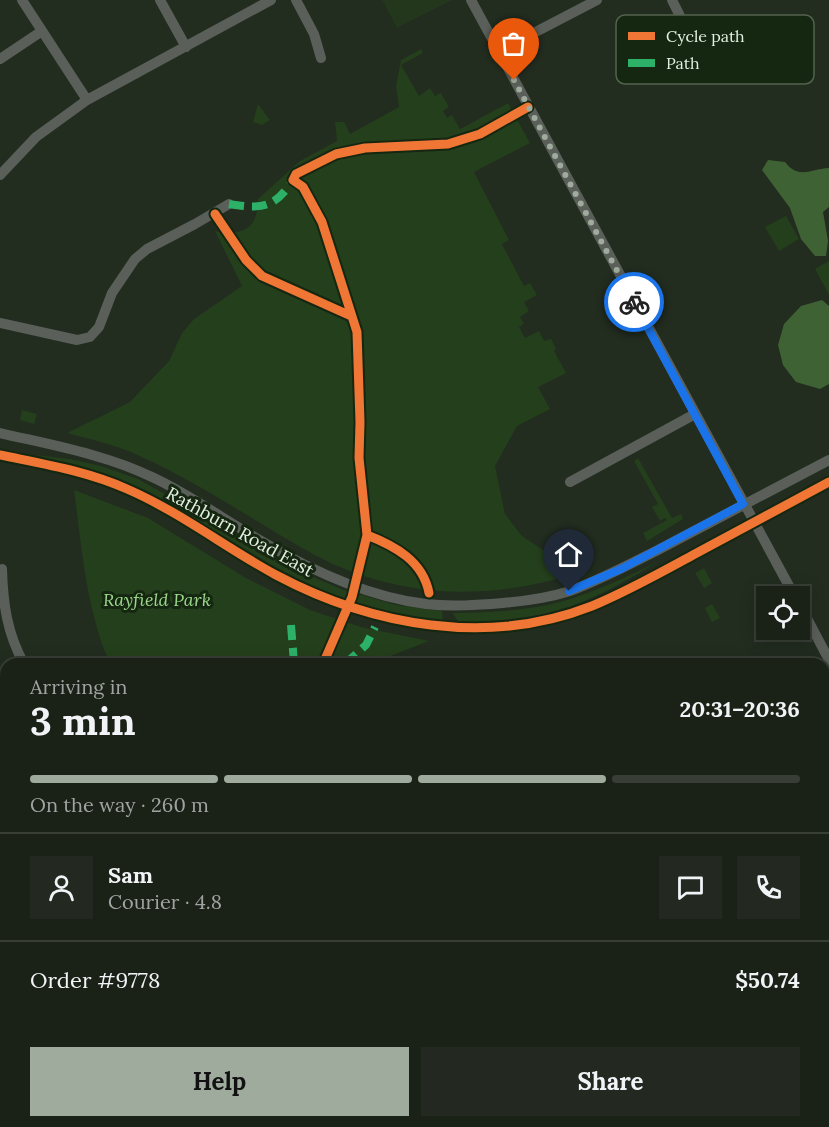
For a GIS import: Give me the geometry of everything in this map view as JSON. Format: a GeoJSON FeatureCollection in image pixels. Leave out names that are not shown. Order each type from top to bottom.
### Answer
{"type":"FeatureCollection","features":[{"type":"Feature","properties":{"kind":"street"},"geometry":{"type":"LineString","coordinates":[[22,0],[87,100]]}},
{"type":"Feature","properties":{"kind":"street"},"geometry":{"type":"LineString","coordinates":[[160,0],[186,47]]}},
{"type":"Feature","properties":{"kind":"street"},"geometry":{"type":"LineString","coordinates":[[0,175],[36,137],[87,100],[271,0]]}},
{"type":"Feature","properties":{"kind":"street"},"geometry":{"type":"LineString","coordinates":[[296,0],[314,34],[321,58]]}},
{"type":"Feature","properties":{"kind":"street"},"geometry":{"type":"LineString","coordinates":[[471,0],[789,586]]}},
{"type":"Feature","properties":{"kind":"street"},"geometry":{"type":"LineString","coordinates":[[499,51],[597,0]]}},
{"type":"Feature","properties":{"kind":"street"},"geometry":{"type":"LineString","coordinates":[[672,0],[680,15]]}},
{"type":"Feature","properties":{"kind":"street"},"geometry":{"type":"LineString","coordinates":[[0,59],[42,31]]}},
{"type":"Feature","properties":{"kind":"street"},"geometry":{"type":"LineString","coordinates":[[0,323],[78,340],[90,337],[99,327],[112,293],[135,259],[147,249],[195,225],[229,204]]}},
{"type":"Feature","properties":{"kind":"street"},"geometry":{"type":"LineString","coordinates":[[570,482],[695,414]]}},
{"type":"Feature","properties":{"kind":"street","name":"Rathburn Road East"},"geometry":{"type":"LineString","coordinates":[[0,433],[91,454],[153,477],[259,540],[312,568],[382,594],[426,604],[448,605],[485,605],[541,598],[569,591],[603,577],[829,460]]}},
{"type":"Feature","properties":{"kind":"street","name":"Rathburn Road East"},"geometry":{"type":"LineString","coordinates":[[0,455],[84,473],[127,489],[183,519],[277,575],[343,606],[403,621],[460,628],[533,623],[592,606],[654,576],[829,482]]}},
{"type":"Feature","properties":{"kind":"street"},"geometry":{"type":"LineString","coordinates":[[2,569],[3,606],[10,634],[21,658]]}},
{"type":"Feature","properties":{"kind":"street"},"geometry":{"type":"LineString","coordinates":[[810,624],[828,658]]}},
{"type":"Feature","properties":{"kind":"shaded area"},"geometry":{"type":"Polygon","coordinates":[[[382,0],[452,0],[397,28],[382,0]]]}},
{"type":"Feature","properties":{"kind":"shaded area"},"geometry":{"type":"Polygon","coordinates":[[[768,160],[785,162],[795,171],[800,172],[829,168],[829,207],[823,212],[828,241],[826,256],[815,256],[801,239],[790,208],[762,170],[768,160]]]}},
{"type":"Feature","properties":{"kind":"shaded area"},"geometry":{"type":"Polygon","coordinates":[[[822,300],[829,306],[829,384],[820,389],[796,382],[783,365],[778,345],[784,324],[801,306],[822,300]]]}},
{"type":"Feature","properties":{"kind":"green space"},"geometry":{"type":"Polygon","coordinates":[[[421,49],[423,53],[401,65],[419,96],[430,88],[435,96],[441,93],[449,107],[443,111],[447,118],[452,115],[460,129],[508,103],[530,143],[474,172],[509,240],[502,244],[524,286],[530,283],[537,295],[524,302],[529,311],[520,317],[524,324],[519,327],[525,338],[539,331],[544,341],[551,339],[556,349],[554,351],[566,373],[538,387],[550,409],[517,426],[495,466],[505,514],[522,536],[578,573],[547,582],[516,588],[455,592],[424,590],[363,576],[315,555],[167,469],[117,447],[67,433],[130,402],[169,361],[182,333],[194,319],[242,286],[215,231],[240,231],[252,224],[258,199],[300,161],[337,141],[335,122],[344,122],[350,134],[399,107],[396,86],[401,60],[421,49]]]}},
{"type":"Feature","properties":{"kind":"green space"},"geometry":{"type":"Polygon","coordinates":[[[258,104],[270,120],[262,125],[253,122],[258,104]]]}},
{"type":"Feature","properties":{"kind":"green space"},"geometry":{"type":"Polygon","coordinates":[[[786,216],[799,239],[779,251],[765,227],[786,216]]]}},
{"type":"Feature","properties":{"kind":"green space"},"geometry":{"type":"Polygon","coordinates":[[[829,261],[829,295],[815,269],[829,261]]]}},
{"type":"Feature","properties":{"kind":"green space"},"geometry":{"type":"Polygon","coordinates":[[[22,410],[37,414],[34,424],[20,420],[22,410]]]}},
{"type":"Feature","properties":{"kind":"green space"},"geometry":{"type":"Polygon","coordinates":[[[35,455],[70,459],[101,466],[138,479],[299,571],[341,589],[396,605],[442,611],[443,621],[375,609],[336,597],[289,574],[137,490],[94,473],[35,455]]]}},
{"type":"Feature","properties":{"kind":"green space"},"geometry":{"type":"Polygon","coordinates":[[[638,458],[672,518],[681,514],[683,519],[647,541],[643,533],[667,520],[665,518],[660,521],[652,507],[658,504],[634,461],[638,458]]]}},
{"type":"Feature","properties":{"kind":"green space","name":"Rayfield Park"},"geometry":{"type":"Polygon","coordinates":[[[74,490],[148,518],[246,578],[310,610],[361,627],[429,641],[385,658],[108,658],[95,622],[74,490]]]}},
{"type":"Feature","properties":{"kind":"green space"},"geometry":{"type":"Polygon","coordinates":[[[662,560],[597,596],[560,610],[503,620],[459,622],[452,613],[494,612],[553,604],[600,588],[662,560]]]}},
{"type":"Feature","properties":{"kind":"green space"},"geometry":{"type":"Polygon","coordinates":[[[704,568],[712,583],[704,588],[695,573],[704,568]]]}},
{"type":"Feature","properties":{"kind":"green space"},"geometry":{"type":"Polygon","coordinates":[[[712,604],[720,618],[712,622],[705,608],[712,604]]]}},
{"type":"Feature","properties":{"kind":"marked path"},"geometry":{"type":"LineString","coordinates":[[229,204],[266,205],[279,197],[293,180]]}},
{"type":"Feature","properties":{"kind":"marked path"},"geometry":{"type":"LineString","coordinates":[[291,625],[294,658]]}},
{"type":"Feature","properties":{"kind":"marked path"},"geometry":{"type":"LineString","coordinates":[[352,658],[366,645],[375,627]]}},
{"type":"Feature","properties":{"kind":"cycle path"},"geometry":{"type":"LineString","coordinates":[[326,658],[352,597],[367,535],[359,458],[357,332],[322,222],[303,187],[293,180],[296,174],[336,154],[365,148],[448,144],[480,134],[528,107]]}},
{"type":"Feature","properties":{"kind":"cycle path"},"geometry":{"type":"LineString","coordinates":[[215,214],[246,260],[262,276],[351,316]]}},
{"type":"Feature","properties":{"kind":"cycle path"},"geometry":{"type":"LineString","coordinates":[[0,455],[81,473],[127,489],[166,508],[276,575],[313,593],[351,607],[391,618],[431,625],[472,628],[512,626],[552,619],[592,606],[643,582],[829,482]]}},
{"type":"Feature","properties":{"kind":"cycle path"},"geometry":{"type":"LineString","coordinates":[[367,535],[388,544],[414,563],[421,572],[429,593]]}},
{"type":"Feature","properties":{"kind":"way so far"},"geometry":{"type":"LineString","coordinates":[[514,80],[634,302]]}},
{"type":"Feature","properties":{"kind":"route"},"geometry":{"type":"LineString","coordinates":[[569,591],[621,569],[743,504],[634,302]]}}]}
